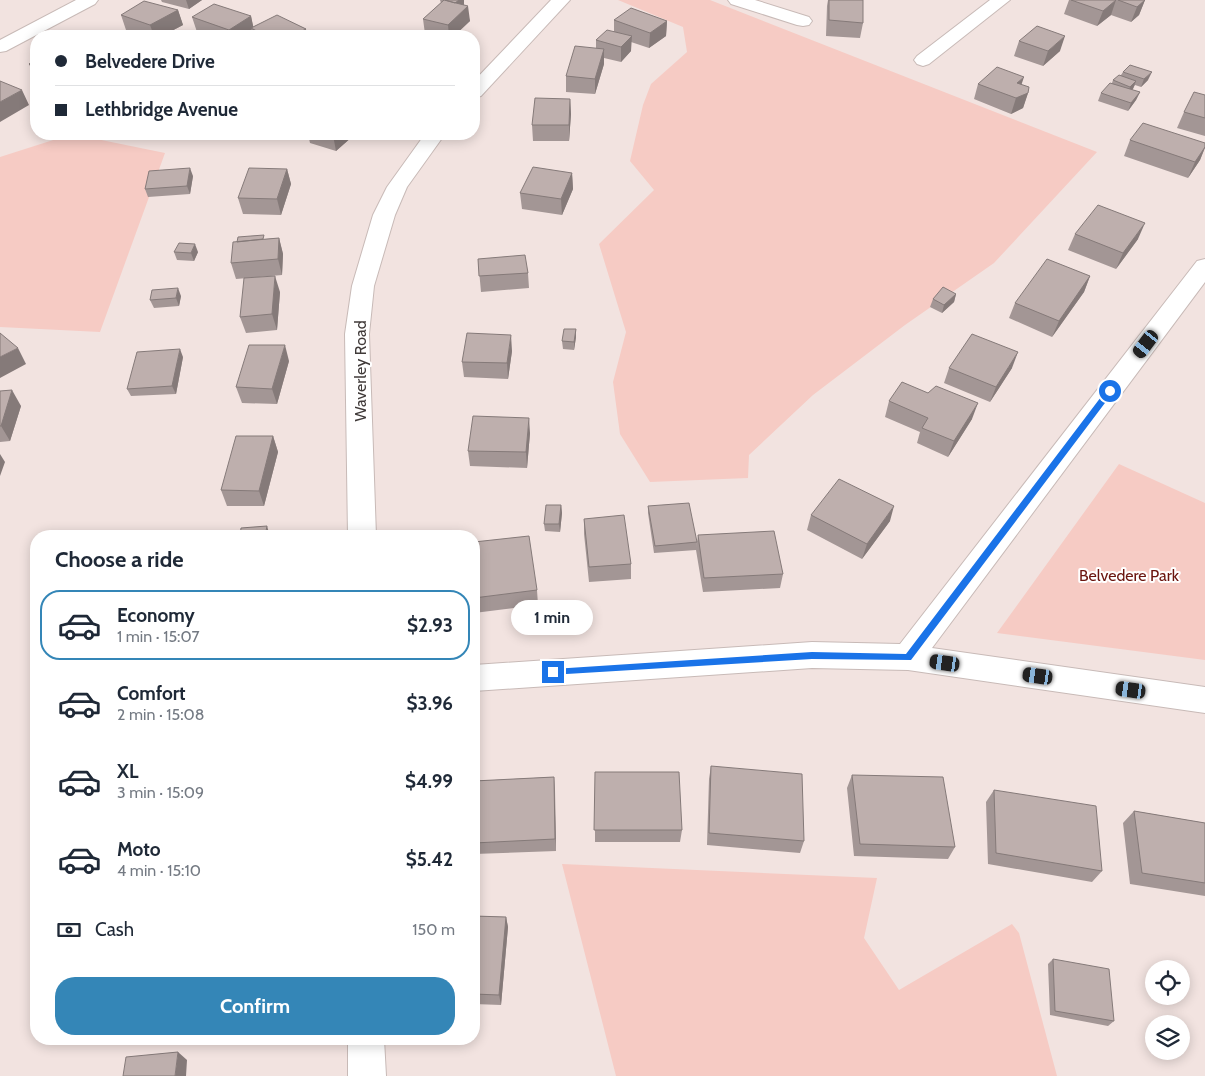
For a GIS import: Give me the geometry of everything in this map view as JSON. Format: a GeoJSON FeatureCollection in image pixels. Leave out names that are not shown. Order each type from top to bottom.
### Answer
{"type":"FeatureCollection","features":[{"type":"Feature","properties":{"kind":"street"},"geometry":{"type":"LineString","coordinates":[[40,30],[89,0]]}},
{"type":"Feature","properties":{"kind":"street"},"geometry":{"type":"LineString","coordinates":[[480,86],[561,0]]}},
{"type":"Feature","properties":{"kind":"street"},"geometry":{"type":"LineString","coordinates":[[737,0],[802,21]]}},
{"type":"Feature","properties":{"kind":"street"},"geometry":{"type":"LineString","coordinates":[[923,60],[1001,0]]}},
{"type":"Feature","properties":{"kind":"street"},"geometry":{"type":"LineString","coordinates":[[0,27],[29,37]]}},
{"type":"Feature","properties":{"kind":"street"},"geometry":{"type":"LineString","coordinates":[[0,47],[29,37]]}},
{"type":"Feature","properties":{"kind":"street","name":"Waverley Road"},"geometry":{"type":"LineString","coordinates":[[362,530],[357,334],[363,286],[384,215],[397,187],[431,140]]}},
{"type":"Feature","properties":{"kind":"street"},"geometry":{"type":"LineString","coordinates":[[908,657],[1205,266]]}},
{"type":"Feature","properties":{"kind":"street"},"geometry":{"type":"LineString","coordinates":[[480,678],[812,655],[908,657],[1205,700]]}},
{"type":"Feature","properties":{"kind":"street"},"geometry":{"type":"LineString","coordinates":[[366,1045],[367,1076]]}},
{"type":"Feature","properties":{"kind":"green space"},"geometry":{"type":"Polygon","coordinates":[[[618,0],[710,0],[1097,152],[994,263],[905,325],[813,395],[749,455],[748,478],[650,482],[620,434],[613,382],[626,332],[599,244],[654,190],[630,161],[643,105],[651,84],[687,52],[683,27],[618,0]]]}},
{"type":"Feature","properties":{"kind":"green space"},"geometry":{"type":"Polygon","coordinates":[[[53,140],[101,140],[165,153],[100,332],[0,327],[0,157],[53,140]]]}},
{"type":"Feature","properties":{"kind":"green space","name":"Belvedere Park"},"geometry":{"type":"Polygon","coordinates":[[[1119,464],[1205,503],[1205,660],[997,633],[1119,464]]]}},
{"type":"Feature","properties":{"kind":"green space"},"geometry":{"type":"Polygon","coordinates":[[[562,864],[877,878],[864,938],[899,990],[1012,924],[1019,933],[1057,1076],[616,1076],[562,864]]]}},
{"type":"Feature","properties":{"kind":"building"},"geometry":{"type":"Polygon","coordinates":[[[444,0],[468,6],[448,25],[423,19],[444,0]]]}},
{"type":"Feature","properties":{"kind":"building"},"geometry":{"type":"Polygon","coordinates":[[[445,0],[459,0],[455,3],[445,0]]]}},
{"type":"Feature","properties":{"kind":"building"},"geometry":{"type":"Polygon","coordinates":[[[829,0],[863,0],[863,23],[829,20],[829,0]]]}},
{"type":"Feature","properties":{"kind":"building"},"geometry":{"type":"Polygon","coordinates":[[[1071,0],[1116,0],[1103,11],[1071,0]]]}},
{"type":"Feature","properties":{"kind":"building"},"geometry":{"type":"Polygon","coordinates":[[[1118,0],[1145,0],[1137,7],[1118,0]]]}},
{"type":"Feature","properties":{"kind":"building"},"geometry":{"type":"Polygon","coordinates":[[[144,1],[178,10],[150,25],[121,15],[144,1]]]}},
{"type":"Feature","properties":{"kind":"building"},"geometry":{"type":"Polygon","coordinates":[[[214,4],[251,16],[229,30],[192,17],[214,4]]]}},
{"type":"Feature","properties":{"kind":"building"},"geometry":{"type":"Polygon","coordinates":[[[631,8],[667,21],[650,33],[614,20],[631,8]]]}},
{"type":"Feature","properties":{"kind":"building"},"geometry":{"type":"Polygon","coordinates":[[[277,15],[306,29],[255,30],[251,28],[277,15]]]}},
{"type":"Feature","properties":{"kind":"building"},"geometry":{"type":"Polygon","coordinates":[[[1037,26],[1065,36],[1048,51],[1019,41],[1037,26]]]}},
{"type":"Feature","properties":{"kind":"building"},"geometry":{"type":"Polygon","coordinates":[[[607,30],[632,36],[621,47],[596,40],[607,30]]]}},
{"type":"Feature","properties":{"kind":"building"},"geometry":{"type":"Polygon","coordinates":[[[575,46],[604,49],[595,79],[566,76],[575,46]]]}},
{"type":"Feature","properties":{"kind":"building"},"geometry":{"type":"Polygon","coordinates":[[[1130,65],[1152,72],[1144,79],[1123,72],[1130,65]]]}},
{"type":"Feature","properties":{"kind":"building"},"geometry":{"type":"Polygon","coordinates":[[[997,67],[1024,77],[1017,83],[1029,87],[1028,93],[1016,98],[978,84],[997,67]]]}},
{"type":"Feature","properties":{"kind":"building"},"geometry":{"type":"Polygon","coordinates":[[[1119,75],[1136,81],[1130,87],[1113,80],[1119,75]]]}},
{"type":"Feature","properties":{"kind":"building"},"geometry":{"type":"Polygon","coordinates":[[[0,81],[22,90],[0,102],[0,81]]]}},
{"type":"Feature","properties":{"kind":"building"},"geometry":{"type":"Polygon","coordinates":[[[1110,83],[1140,92],[1131,103],[1101,93],[1110,83]]]}},
{"type":"Feature","properties":{"kind":"building"},"geometry":{"type":"Polygon","coordinates":[[[1194,92],[1205,95],[1205,118],[1184,112],[1194,92]]]}},
{"type":"Feature","properties":{"kind":"building"},"geometry":{"type":"Polygon","coordinates":[[[535,98],[570,99],[569,125],[532,125],[535,98]]]}},
{"type":"Feature","properties":{"kind":"building"},"geometry":{"type":"Polygon","coordinates":[[[1143,123],[1205,143],[1205,147],[1195,162],[1130,140],[1143,123]]]}},
{"type":"Feature","properties":{"kind":"building"},"geometry":{"type":"Polygon","coordinates":[[[533,167],[572,173],[561,199],[520,193],[533,167]]]}},
{"type":"Feature","properties":{"kind":"building"},"geometry":{"type":"Polygon","coordinates":[[[190,168],[187,186],[145,189],[149,171],[190,168]]]}},
{"type":"Feature","properties":{"kind":"building"},"geometry":{"type":"Polygon","coordinates":[[[249,168],[287,169],[277,199],[238,198],[249,168]]]}},
{"type":"Feature","properties":{"kind":"building"},"geometry":{"type":"Polygon","coordinates":[[[1098,205],[1145,223],[1123,253],[1075,234],[1098,205]]]}},
{"type":"Feature","properties":{"kind":"building"},"geometry":{"type":"Polygon","coordinates":[[[264,235],[263,239],[237,242],[238,237],[264,235]]]}},
{"type":"Feature","properties":{"kind":"building"},"geometry":{"type":"Polygon","coordinates":[[[279,238],[278,259],[231,263],[233,242],[279,238]]]}},
{"type":"Feature","properties":{"kind":"building"},"geometry":{"type":"Polygon","coordinates":[[[179,243],[195,244],[191,253],[174,252],[179,243]]]}},
{"type":"Feature","properties":{"kind":"building"},"geometry":{"type":"Polygon","coordinates":[[[525,255],[528,273],[479,276],[478,259],[525,255]]]}},
{"type":"Feature","properties":{"kind":"building"},"geometry":{"type":"Polygon","coordinates":[[[1047,259],[1090,276],[1059,321],[1015,303],[1047,259]]]}},
{"type":"Feature","properties":{"kind":"building"},"geometry":{"type":"Polygon","coordinates":[[[275,276],[272,314],[240,317],[244,278],[275,276]]]}},
{"type":"Feature","properties":{"kind":"building"},"geometry":{"type":"Polygon","coordinates":[[[943,287],[956,294],[944,305],[933,299],[943,287]]]}},
{"type":"Feature","properties":{"kind":"building"},"geometry":{"type":"Polygon","coordinates":[[[178,288],[176,298],[150,300],[152,290],[178,288]]]}},
{"type":"Feature","properties":{"kind":"building"},"geometry":{"type":"Polygon","coordinates":[[[564,329],[576,329],[574,342],[562,341],[564,329]]]}},
{"type":"Feature","properties":{"kind":"building"},"geometry":{"type":"Polygon","coordinates":[[[0,333],[18,348],[0,357],[0,333]]]}},
{"type":"Feature","properties":{"kind":"building"},"geometry":{"type":"Polygon","coordinates":[[[467,333],[511,335],[507,363],[462,362],[467,333]]]}},
{"type":"Feature","properties":{"kind":"building"},"geometry":{"type":"Polygon","coordinates":[[[972,334],[1018,352],[996,387],[949,368],[972,334]]]}},
{"type":"Feature","properties":{"kind":"building"},"geometry":{"type":"Polygon","coordinates":[[[249,345],[285,345],[272,389],[236,387],[249,345]]]}},
{"type":"Feature","properties":{"kind":"building"},"geometry":{"type":"Polygon","coordinates":[[[180,349],[172,386],[127,389],[137,352],[180,349]]]}},
{"type":"Feature","properties":{"kind":"building"},"geometry":{"type":"Polygon","coordinates":[[[902,382],[928,393],[936,386],[978,403],[954,441],[922,428],[928,418],[889,401],[902,382]]]}},
{"type":"Feature","properties":{"kind":"building"},"geometry":{"type":"Polygon","coordinates":[[[12,390],[1,426],[0,426],[0,391],[12,390]]]}},
{"type":"Feature","properties":{"kind":"building"},"geometry":{"type":"Polygon","coordinates":[[[473,416],[529,418],[526,452],[468,451],[473,416]]]}},
{"type":"Feature","properties":{"kind":"building"},"geometry":{"type":"Polygon","coordinates":[[[236,436],[273,436],[259,491],[221,490],[236,436]]]}},
{"type":"Feature","properties":{"kind":"building"},"geometry":{"type":"Polygon","coordinates":[[[839,479],[894,506],[867,544],[811,515],[839,479]]]}},
{"type":"Feature","properties":{"kind":"building"},"geometry":{"type":"Polygon","coordinates":[[[689,503],[697,542],[655,546],[648,506],[689,503]]]}},
{"type":"Feature","properties":{"kind":"building"},"geometry":{"type":"Polygon","coordinates":[[[546,505],[561,505],[559,524],[544,524],[546,505]]]}},
{"type":"Feature","properties":{"kind":"building"},"geometry":{"type":"Polygon","coordinates":[[[624,515],[631,564],[589,567],[584,519],[624,515]]]}},
{"type":"Feature","properties":{"kind":"building"},"geometry":{"type":"Polygon","coordinates":[[[267,526],[266,530],[241,530],[241,528],[267,526]]]}},
{"type":"Feature","properties":{"kind":"building"},"geometry":{"type":"Polygon","coordinates":[[[774,531],[783,574],[704,578],[698,535],[774,531]]]}},
{"type":"Feature","properties":{"kind":"building"},"geometry":{"type":"Polygon","coordinates":[[[529,536],[537,590],[480,597],[480,541],[529,536]]]}},
{"type":"Feature","properties":{"kind":"building"},"geometry":{"type":"Polygon","coordinates":[[[711,766],[802,774],[804,841],[709,833],[711,766]]]}},
{"type":"Feature","properties":{"kind":"building"},"geometry":{"type":"Polygon","coordinates":[[[595,772],[679,772],[682,830],[594,830],[595,772]]]}},
{"type":"Feature","properties":{"kind":"building"},"geometry":{"type":"Polygon","coordinates":[[[852,775],[943,777],[955,847],[860,844],[852,775]]]}},
{"type":"Feature","properties":{"kind":"building"},"geometry":{"type":"Polygon","coordinates":[[[554,777],[555,839],[480,843],[480,781],[554,777]]]}},
{"type":"Feature","properties":{"kind":"building"},"geometry":{"type":"Polygon","coordinates":[[[994,790],[1096,806],[1102,871],[996,853],[994,790]]]}},
{"type":"Feature","properties":{"kind":"building"},"geometry":{"type":"Polygon","coordinates":[[[1134,811],[1205,823],[1205,883],[1142,873],[1134,811]]]}},
{"type":"Feature","properties":{"kind":"building"},"geometry":{"type":"Polygon","coordinates":[[[480,916],[506,917],[499,995],[480,994],[480,916]]]}},
{"type":"Feature","properties":{"kind":"building"},"geometry":{"type":"Polygon","coordinates":[[[1053,959],[1109,969],[1114,1021],[1055,1011],[1053,959]]]}},
{"type":"Feature","properties":{"kind":"building"},"geometry":{"type":"Polygon","coordinates":[[[178,1052],[175,1076],[123,1076],[126,1057],[178,1052]]]}},
{"type":"Feature","properties":{"kind":"route"},"geometry":{"type":"LineString","coordinates":[[553,672],[812,655],[908,657],[1110,391]]}}]}
